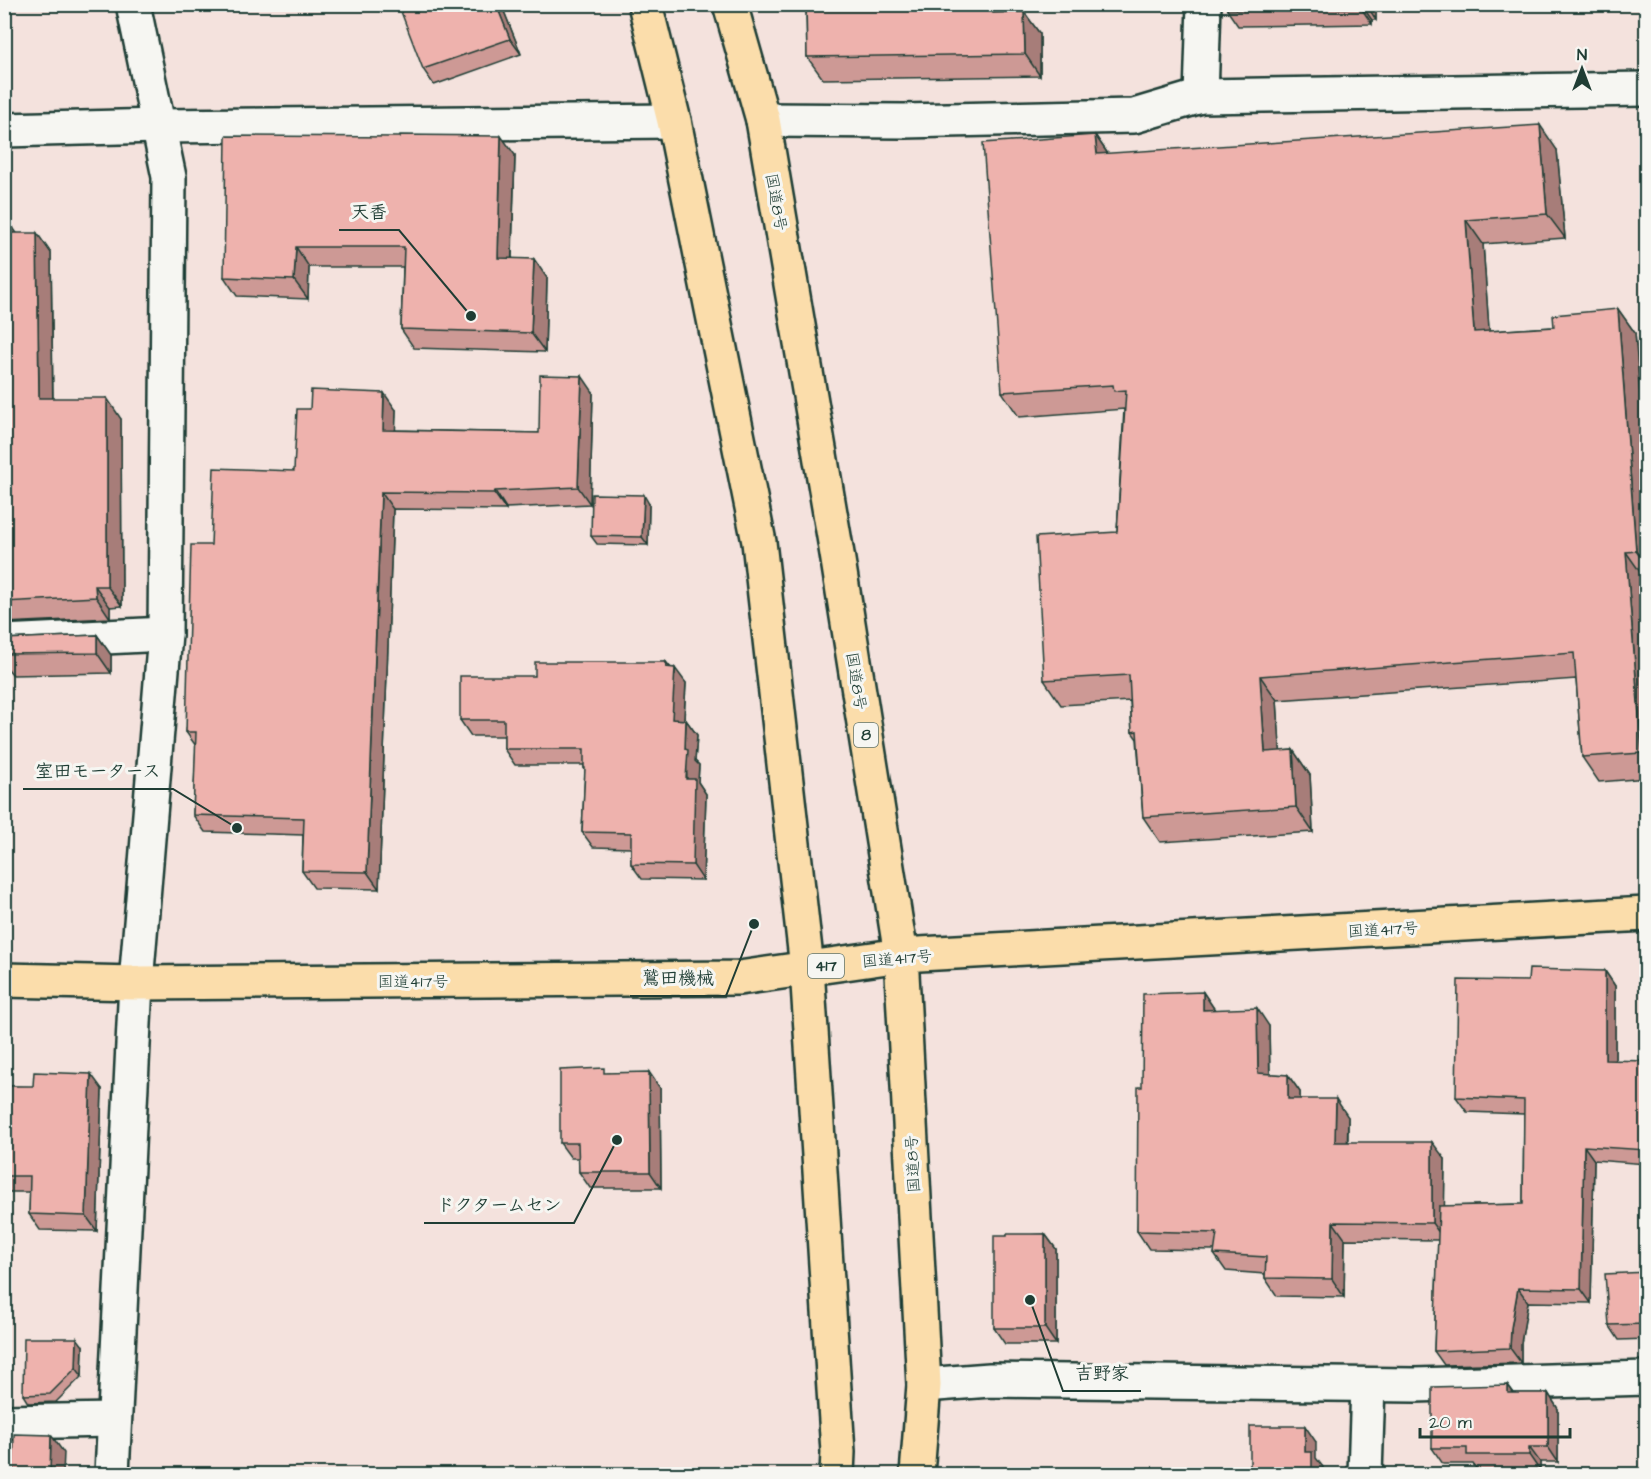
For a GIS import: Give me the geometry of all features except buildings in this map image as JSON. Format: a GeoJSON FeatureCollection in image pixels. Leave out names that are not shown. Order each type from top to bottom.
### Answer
{"type":"FeatureCollection","features":[{"type":"Feature","properties":{"kind":"highway"},"geometry":{"type":"LineString","coordinates":[[645,4],[674,121],[759,542],[807,969],[838,1452],[837,1474]]}},
{"type":"Feature","properties":{"kind":"highway","name":"国道8号"},"geometry":{"type":"LineString","coordinates":[[730,4],[763,120],[837,554],[901,955],[924,1384],[917,1474]]}},
{"type":"Feature","properties":{"kind":"highway","name":"国道417号"},"geometry":{"type":"LineString","coordinates":[[4,980],[136,983],[739,978],[901,955],[1647,914]]}},
{"type":"Feature","properties":{"kind":"street"},"geometry":{"type":"LineString","coordinates":[[112,1474],[136,983],[165,634],[169,177],[133,4]]}},
{"type":"Feature","properties":{"kind":"street"},"geometry":{"type":"LineString","coordinates":[[1201,96],[1204,4]]}},
{"type":"Feature","properties":{"kind":"street"},"geometry":{"type":"LineString","coordinates":[[763,120],[904,122],[1134,116],[1201,96],[1647,89]]}},
{"type":"Feature","properties":{"kind":"street"},"geometry":{"type":"LineString","coordinates":[[4,130],[159,126],[674,121]]}},
{"type":"Feature","properties":{"kind":"street"},"geometry":{"type":"LineString","coordinates":[[4,642],[165,634]]}},
{"type":"Feature","properties":{"kind":"street"},"geometry":{"type":"LineString","coordinates":[[924,1384],[990,1380],[1368,1384],[1647,1378]]}},
{"type":"Feature","properties":{"kind":"street"},"geometry":{"type":"LineString","coordinates":[[1365,1474],[1368,1384]]}},
{"type":"Feature","properties":{"kind":"street"},"geometry":{"type":"LineString","coordinates":[[4,1422],[114,1420]]}},
{"type":"Feature","properties":{"kind":"place","name":"天香"},"geometry":{"type":"Point","coordinates":[471,316]}},
{"type":"Feature","properties":{"kind":"place","name":"室田モータース"},"geometry":{"type":"Point","coordinates":[237,828]}},
{"type":"Feature","properties":{"kind":"place","name":"鷲田機械"},"geometry":{"type":"Point","coordinates":[754,924]}},
{"type":"Feature","properties":{"kind":"place","name":"ドクタームセン"},"geometry":{"type":"Point","coordinates":[617,1140]}},
{"type":"Feature","properties":{"kind":"place","name":"吉野家"},"geometry":{"type":"Point","coordinates":[1030,1300]}}]}
